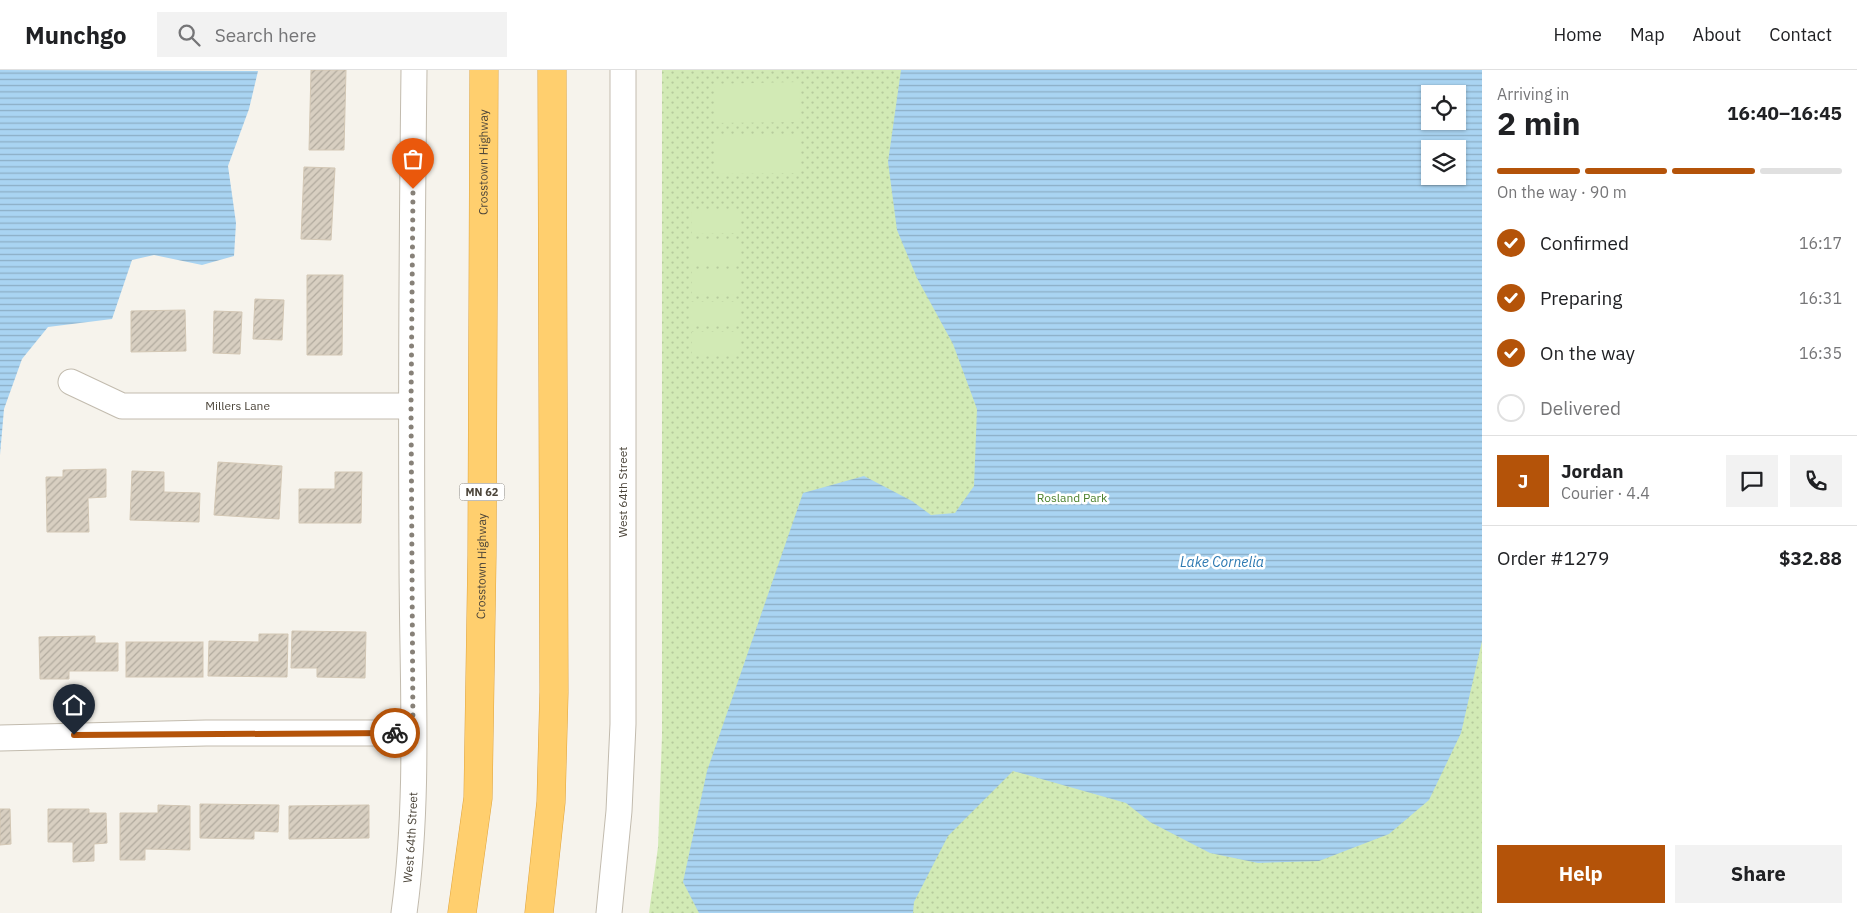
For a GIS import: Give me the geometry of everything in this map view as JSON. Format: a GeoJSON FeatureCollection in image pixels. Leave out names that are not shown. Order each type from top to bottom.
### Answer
{"type":"FeatureCollection","features":[{"type":"Feature","properties":{"kind":"highway","name":"Crosstown Highway"},"geometry":{"type":"LineString","coordinates":[[462,913],[478,798],[482,545],[484,70]]}},
{"type":"Feature","properties":{"kind":"highway"},"geometry":{"type":"LineString","coordinates":[[539,913],[551,802],[553,701],[552,70]]}},
{"type":"Feature","properties":{"kind":"street","name":"West 64th Street"},"geometry":{"type":"LineString","coordinates":[[404,913],[410,868],[413,733],[411,406],[414,70]]}},
{"type":"Feature","properties":{"kind":"street","name":"West 64th Street"},"geometry":{"type":"LineString","coordinates":[[609,913],[619,811],[623,724],[623,70]]}},
{"type":"Feature","properties":{"kind":"street","name":"Millers Lane"},"geometry":{"type":"LineString","coordinates":[[71,382],[122,406],[411,406]]}},
{"type":"Feature","properties":{"kind":"street"},"geometry":{"type":"LineString","coordinates":[[0,738],[206,733],[413,733]]}},
{"type":"Feature","properties":{"kind":"green space","name":"Lake Cornelia"},"geometry":{"type":"Polygon","coordinates":[[[662,70],[1482,70],[1482,913],[649,913],[658,847],[662,736],[662,70]]]}},
{"type":"Feature","properties":{"kind":"green space"},"geometry":{"type":"Polygon","coordinates":[[[799,82],[800,122],[715,123],[714,84],[799,82]]]}},
{"type":"Feature","properties":{"kind":"green space"},"geometry":{"type":"Polygon","coordinates":[[[800,134],[800,173],[715,174],[715,135],[800,134]]]}},
{"type":"Feature","properties":{"kind":"green space"},"geometry":{"type":"Polygon","coordinates":[[[691,210],[740,210],[740,233],[692,234],[691,210]]]}},
{"type":"Feature","properties":{"kind":"green space"},"geometry":{"type":"Polygon","coordinates":[[[691,241],[739,241],[739,264],[691,264],[691,241]]]}},
{"type":"Feature","properties":{"kind":"green space"},"geometry":{"type":"Polygon","coordinates":[[[692,271],[740,271],[740,294],[692,295],[692,271]]]}},
{"type":"Feature","properties":{"kind":"green space"},"geometry":{"type":"Polygon","coordinates":[[[691,302],[740,302],[740,325],[691,325],[691,302]]]}},
{"type":"Feature","properties":{"kind":"green space"},"geometry":{"type":"Polygon","coordinates":[[[692,332],[740,332],[740,355],[692,355],[692,332]]]}},
{"type":"Feature","properties":{"kind":"water"},"geometry":{"type":"Polygon","coordinates":[[[0,70],[258,71],[249,109],[228,166],[236,223],[234,256],[202,265],[154,255],[132,260],[112,319],[48,327],[22,359],[4,409],[0,455],[0,70]]]}},
{"type":"Feature","properties":{"kind":"water","name":"Lake Cornelia"},"geometry":{"type":"Polygon","coordinates":[[[901,70],[1482,70],[1482,641],[1461,733],[1429,800],[1389,834],[1319,861],[1258,863],[1210,853],[1150,822],[1126,803],[1013,771],[948,836],[914,902],[913,913],[699,913],[683,882],[707,771],[803,493],[864,476],[912,501],[931,515],[955,513],[974,486],[977,409],[953,344],[917,278],[897,230],[888,162],[901,70]]]}},
{"type":"Feature","properties":{"kind":"building"},"geometry":{"type":"Polygon","coordinates":[[[311,70],[346,70],[344,150],[309,150],[311,70]]]}},
{"type":"Feature","properties":{"kind":"building"},"geometry":{"type":"Polygon","coordinates":[[[304,167],[335,168],[331,240],[301,239],[304,167]]]}},
{"type":"Feature","properties":{"kind":"building"},"geometry":{"type":"Polygon","coordinates":[[[307,275],[343,275],[342,355],[307,355],[307,275]]]}},
{"type":"Feature","properties":{"kind":"building"},"geometry":{"type":"Polygon","coordinates":[[[255,299],[284,300],[282,340],[253,339],[255,299]]]}},
{"type":"Feature","properties":{"kind":"building"},"geometry":{"type":"Polygon","coordinates":[[[185,310],[186,351],[131,352],[131,311],[185,310]]]}},
{"type":"Feature","properties":{"kind":"building"},"geometry":{"type":"Polygon","coordinates":[[[214,311],[242,312],[240,354],[213,353],[214,311]]]}},
{"type":"Feature","properties":{"kind":"building"},"geometry":{"type":"Polygon","coordinates":[[[218,462],[282,466],[279,519],[214,515],[218,462]]]}},
{"type":"Feature","properties":{"kind":"building"},"geometry":{"type":"Polygon","coordinates":[[[106,469],[106,497],[88,498],[89,532],[47,532],[46,477],[63,477],[63,470],[106,469]]]}},
{"type":"Feature","properties":{"kind":"building"},"geometry":{"type":"Polygon","coordinates":[[[132,471],[164,472],[164,492],[200,493],[199,522],[130,520],[132,471]]]}},
{"type":"Feature","properties":{"kind":"building"},"geometry":{"type":"Polygon","coordinates":[[[335,472],[362,472],[361,523],[299,523],[299,489],[335,489],[335,472]]]}},
{"type":"Feature","properties":{"kind":"building"},"geometry":{"type":"Polygon","coordinates":[[[292,631],[366,632],[365,678],[317,677],[317,668],[291,668],[292,631]]]}},
{"type":"Feature","properties":{"kind":"building"},"geometry":{"type":"Polygon","coordinates":[[[259,634],[288,634],[287,677],[208,676],[209,641],[259,642],[259,634]]]}},
{"type":"Feature","properties":{"kind":"building"},"geometry":{"type":"Polygon","coordinates":[[[95,636],[95,643],[118,643],[118,671],[69,671],[69,679],[40,679],[39,637],[95,636]]]}},
{"type":"Feature","properties":{"kind":"building"},"geometry":{"type":"Polygon","coordinates":[[[126,642],[203,642],[203,677],[126,677],[126,642]]]}},
{"type":"Feature","properties":{"kind":"building"},"geometry":{"type":"Polygon","coordinates":[[[200,804],[279,805],[278,832],[254,831],[254,839],[200,838],[200,804]]]}},
{"type":"Feature","properties":{"kind":"building"},"geometry":{"type":"Polygon","coordinates":[[[158,805],[190,806],[190,850],[145,849],[145,860],[120,860],[120,813],[158,813],[158,805]]]}},
{"type":"Feature","properties":{"kind":"building"},"geometry":{"type":"Polygon","coordinates":[[[369,805],[369,838],[289,839],[289,806],[369,805]]]}},
{"type":"Feature","properties":{"kind":"building"},"geometry":{"type":"Polygon","coordinates":[[[0,809],[10,809],[11,844],[0,845],[0,809]]]}},
{"type":"Feature","properties":{"kind":"building"},"geometry":{"type":"Polygon","coordinates":[[[48,809],[89,809],[89,813],[106,813],[107,843],[94,844],[94,861],[73,862],[73,842],[48,842],[48,809]]]}},
{"type":"Feature","properties":{"kind":"way so far"},"geometry":{"type":"LineString","coordinates":[[395,733],[413,733],[411,406],[413,189]]}},
{"type":"Feature","properties":{"kind":"route"},"geometry":{"type":"LineString","coordinates":[[74,735],[395,733]]}},
{"type":"Feature","properties":{"kind":"park label","name":"Rosland Park"},"geometry":{"type":"Point","coordinates":[1072,498]}}]}
